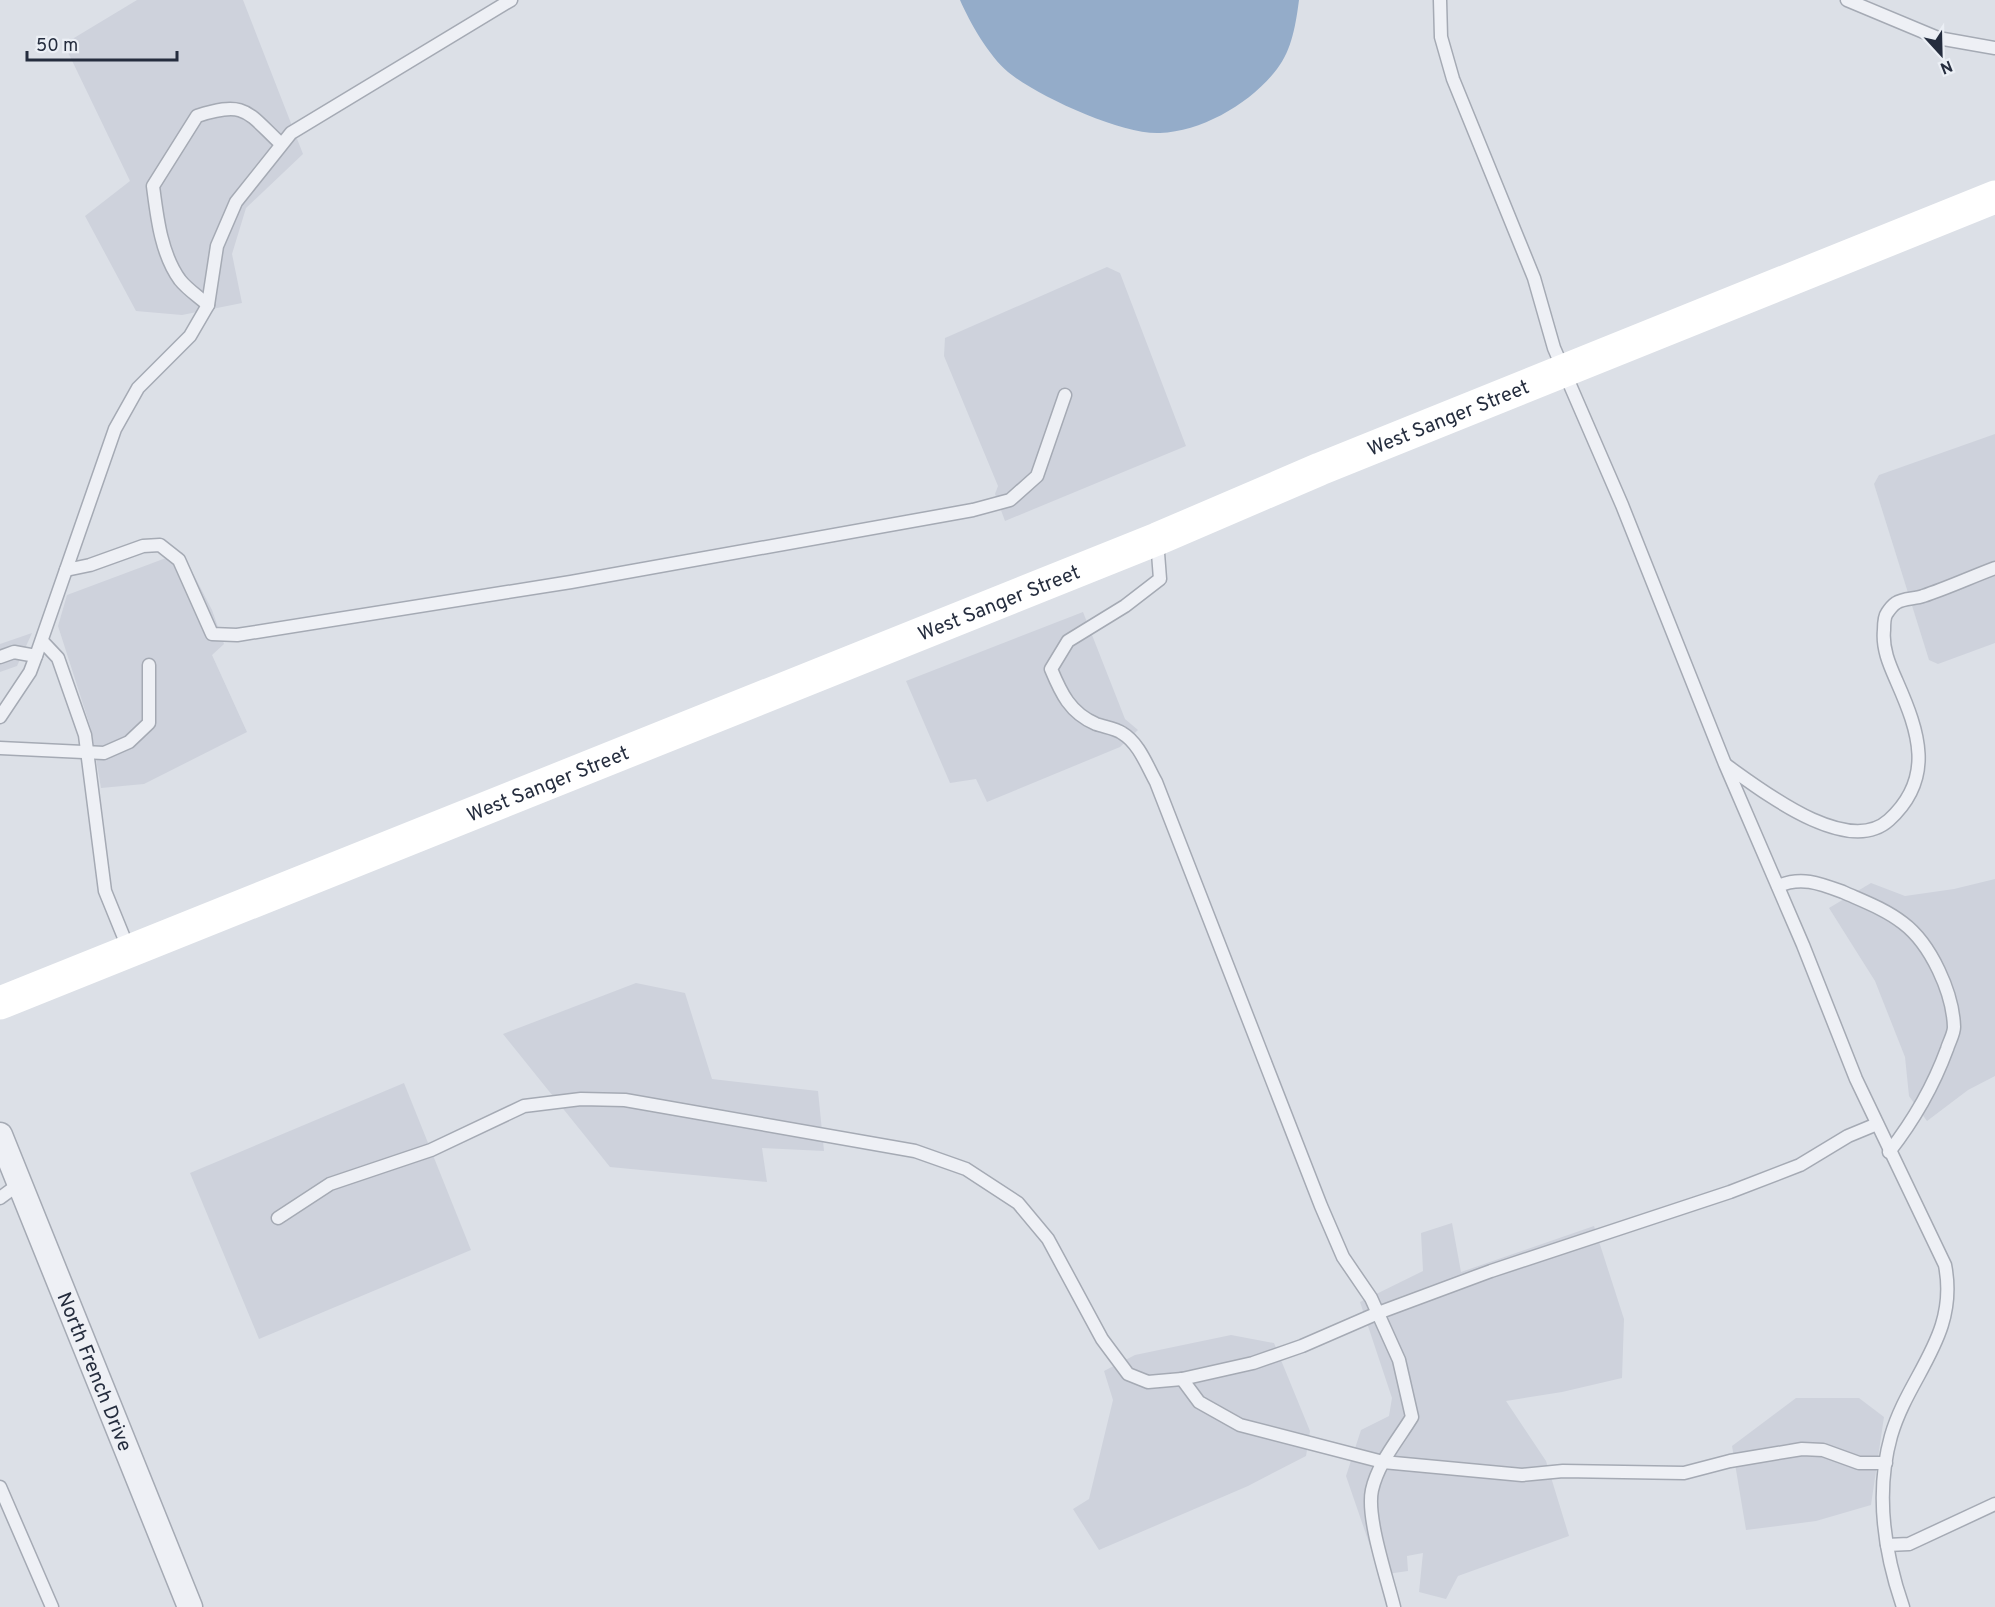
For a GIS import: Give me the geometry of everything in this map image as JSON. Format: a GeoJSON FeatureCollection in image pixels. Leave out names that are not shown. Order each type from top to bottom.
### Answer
{"type":"FeatureCollection","features":[{"type":"Feature","properties":{"kind":"main road","name":"West Sanger Street"},"geometry":{"type":"LineString","coordinates":[[0,1003],[1157,539],[1320,469],[1564,373],[1995,197]]}},
{"type":"Feature","properties":{"kind":"street","name":"North French Drive"},"geometry":{"type":"LineString","coordinates":[[0,1135],[190,1607]]}},
{"type":"Feature","properties":{"kind":"lane"},"geometry":{"type":"LineString","coordinates":[[0,717],[30,672],[115,429],[138,388],[190,336],[208,305],[217,246],[236,202],[291,133],[511,0]]}},
{"type":"Feature","properties":{"kind":"lane"},"geometry":{"type":"LineString","coordinates":[[1440,0],[1441,37],[1453,79],[1534,278],[1564,373],[1622,505],[1725,764],[1877,1124],[1939,1250],[1949,1286],[1947,1315],[1891,1435],[1881,1487],[1891,1572],[1903,1607]]}},
{"type":"Feature","properties":{"kind":"lane"},"geometry":{"type":"LineString","coordinates":[[1847,0],[1938,38],[1995,48]]}},
{"type":"Feature","properties":{"kind":"lane"},"geometry":{"type":"LineString","coordinates":[[208,305],[180,280],[168,257],[159,224],[153,186],[197,116],[223,107],[244,109],[281,144]]}},
{"type":"Feature","properties":{"kind":"lane"},"geometry":{"type":"LineString","coordinates":[[66,570],[90,565],[143,546],[160,545],[179,560],[212,634],[237,635],[593,578],[973,510],[1010,500],[1037,476],[1065,395]]}},
{"type":"Feature","properties":{"kind":"lane"},"geometry":{"type":"LineString","coordinates":[[1157,539],[1160,579],[1125,606],[1068,641],[1051,669],[1060,691],[1073,711],[1094,723],[1122,733],[1139,751],[1156,782],[1321,1206],[1343,1257],[1378,1313],[1398,1360],[1412,1417],[1383,1462],[1372,1491],[1375,1526],[1394,1607]]}},
{"type":"Feature","properties":{"kind":"lane"},"geometry":{"type":"LineString","coordinates":[[1725,764],[1784,804],[1819,822],[1843,831],[1868,829],[1886,822],[1906,802],[1915,782],[1919,758],[1917,731],[1883,642],[1885,615],[1897,602],[1921,597],[1995,568]]}},
{"type":"Feature","properties":{"kind":"lane"},"geometry":{"type":"LineString","coordinates":[[42,641],[58,658],[85,735],[105,891],[130,951]]}},
{"type":"Feature","properties":{"kind":"lane"},"geometry":{"type":"LineString","coordinates":[[0,657],[14,652],[36,656]]}},
{"type":"Feature","properties":{"kind":"lane"},"geometry":{"type":"LineString","coordinates":[[0,748],[104,753],[129,742],[149,723],[149,665]]}},
{"type":"Feature","properties":{"kind":"lane"},"geometry":{"type":"LineString","coordinates":[[1778,886],[1793,880],[1817,882],[1874,905],[1905,924],[1934,959],[1949,997],[1954,1029],[1938,1072],[1912,1123],[1889,1152]]}},
{"type":"Feature","properties":{"kind":"lane"},"geometry":{"type":"LineString","coordinates":[[278,1218],[330,1184],[431,1150],[524,1106],[581,1099],[625,1100],[915,1151],[966,1169],[1018,1203],[1048,1239],[1102,1339],[1128,1374],[1148,1382],[1182,1379],[1253,1363],[1292,1350],[1378,1313],[1491,1271],[1740,1188],[1800,1165],[1848,1136],[1877,1124]]}},
{"type":"Feature","properties":{"kind":"lane"},"geometry":{"type":"LineString","coordinates":[[0,1198],[19,1184]]}},
{"type":"Feature","properties":{"kind":"lane"},"geometry":{"type":"LineString","coordinates":[[1182,1379],[1199,1402],[1240,1425],[1383,1462],[1522,1475],[1563,1470],[1675,1473],[1802,1449],[1823,1450],[1859,1463],[1886,1463]]}},
{"type":"Feature","properties":{"kind":"lane"},"geometry":{"type":"LineString","coordinates":[[0,1487],[52,1607]]}},
{"type":"Feature","properties":{"kind":"lane"},"geometry":{"type":"LineString","coordinates":[[1887,1545],[1910,1544],[1995,1504]]}},
{"type":"Feature","properties":{"kind":"lane"},"geometry":{"type":"LineString","coordinates":[[1890,1607],[1898,1591]]}},
{"type":"Feature","properties":{"kind":"shaded area"},"geometry":{"type":"Polygon","coordinates":[[[137,0],[243,0],[303,154],[246,208],[232,254],[242,303],[182,315],[136,311],[85,216],[130,181],[64,44],[137,0]]]}},
{"type":"Feature","properties":{"kind":"shaded area"},"geometry":{"type":"Polygon","coordinates":[[[1107,267],[1120,273],[1186,446],[1005,521],[995,494],[998,486],[944,356],[945,338],[1107,267]]]}},
{"type":"Feature","properties":{"kind":"shaded area"},"geometry":{"type":"Polygon","coordinates":[[[1995,434],[1995,643],[1938,664],[1929,660],[1874,484],[1879,475],[1995,434]]]}},
{"type":"Feature","properties":{"kind":"shaded area"},"geometry":{"type":"Polygon","coordinates":[[[182,552],[212,610],[224,644],[212,655],[247,732],[144,784],[101,788],[91,729],[58,626],[67,595],[182,552]]]}},
{"type":"Feature","properties":{"kind":"shaded area"},"geometry":{"type":"Polygon","coordinates":[[[1083,612],[1125,719],[1138,730],[1120,747],[987,802],[976,779],[950,783],[906,681],[1083,612]]]}},
{"type":"Feature","properties":{"kind":"shaded area"},"geometry":{"type":"Polygon","coordinates":[[[32,633],[17,666],[0,672],[0,644],[32,633]]]}},
{"type":"Feature","properties":{"kind":"shaded area"},"geometry":{"type":"Polygon","coordinates":[[[1995,879],[1995,1076],[1968,1090],[1927,1121],[1909,1096],[1905,1057],[1875,981],[1829,908],[1871,883],[1905,896],[1954,889],[1995,879]]]}},
{"type":"Feature","properties":{"kind":"shaded area"},"geometry":{"type":"Polygon","coordinates":[[[636,983],[685,993],[712,1079],[818,1091],[824,1151],[762,1148],[767,1182],[610,1167],[503,1034],[636,983]]]}},
{"type":"Feature","properties":{"kind":"shaded area"},"geometry":{"type":"Polygon","coordinates":[[[404,1083],[471,1250],[259,1339],[190,1173],[404,1083]]]}},
{"type":"Feature","properties":{"kind":"shaded area"},"geometry":{"type":"Polygon","coordinates":[[[1452,1223],[1461,1272],[1594,1226],[1624,1319],[1622,1378],[1562,1392],[1506,1401],[1546,1461],[1569,1536],[1458,1576],[1446,1599],[1419,1592],[1423,1553],[1407,1556],[1408,1571],[1380,1575],[1346,1476],[1361,1430],[1389,1416],[1392,1398],[1360,1302],[1423,1271],[1421,1233],[1452,1223]]]}},
{"type":"Feature","properties":{"kind":"shaded area"},"geometry":{"type":"Polygon","coordinates":[[[1231,1335],[1274,1343],[1310,1431],[1306,1456],[1248,1486],[1099,1550],[1073,1509],[1089,1499],[1113,1400],[1104,1371],[1135,1355],[1231,1335]]]}},
{"type":"Feature","properties":{"kind":"shaded area"},"geometry":{"type":"Polygon","coordinates":[[[1796,1398],[1859,1398],[1884,1417],[1871,1505],[1816,1521],[1746,1530],[1732,1446],[1796,1398]]]}},
{"type":"Feature","properties":{"kind":"water"},"geometry":{"type":"Polygon","coordinates":[[[960,0],[1299,0],[1295,27],[1282,62],[1254,93],[1240,104],[1209,121],[1193,127],[1160,133],[1124,128],[1103,121],[1021,82],[1001,65],[987,48],[960,0]]]}}]}
